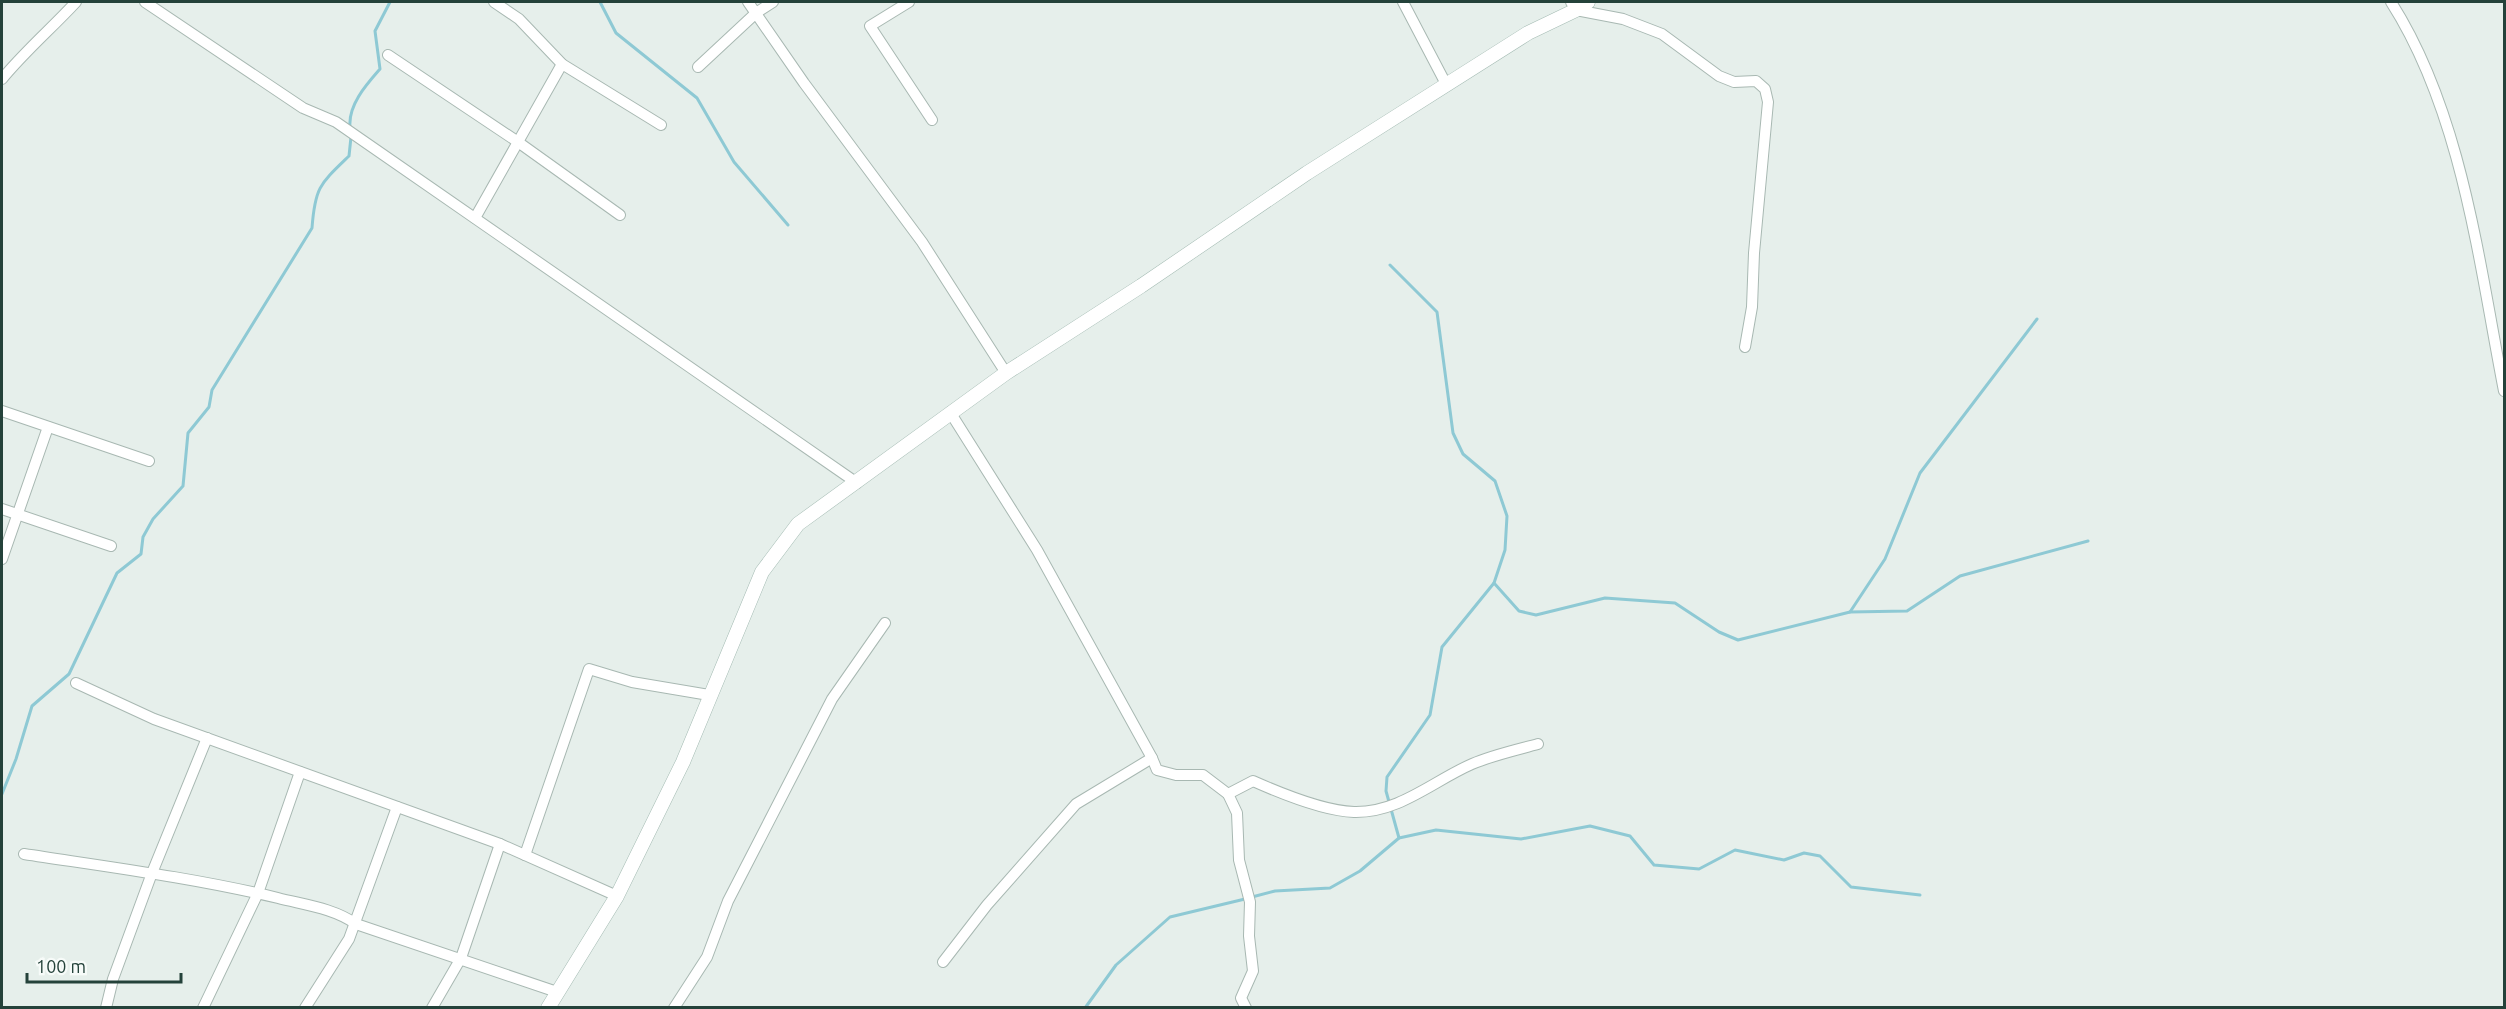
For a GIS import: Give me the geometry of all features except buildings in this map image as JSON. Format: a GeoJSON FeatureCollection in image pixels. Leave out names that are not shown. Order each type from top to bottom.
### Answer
{"type":"FeatureCollection","features":[{"type":"Feature","properties":{"kind":"street"},"geometry":{"type":"LineString","coordinates":[[2,79],[26,50],[51,29],[76,2]]}},
{"type":"Feature","properties":{"kind":"street"},"geometry":{"type":"LineString","coordinates":[[145,2],[303,108],[336,122],[857,483]]}},
{"type":"Feature","properties":{"kind":"street"},"geometry":{"type":"LineString","coordinates":[[494,2],[519,19],[562,64],[661,125]]}},
{"type":"Feature","properties":{"kind":"street"},"geometry":{"type":"LineString","coordinates":[[748,2],[804,83],[922,242],[1006,373]]}},
{"type":"Feature","properties":{"kind":"street"},"geometry":{"type":"LineString","coordinates":[[698,67],[756,13],[773,2]]}},
{"type":"Feature","properties":{"kind":"street"},"geometry":{"type":"LineString","coordinates":[[909,2],[870,26],[932,120]]}},
{"type":"Feature","properties":{"kind":"street"},"geometry":{"type":"LineString","coordinates":[[1403,2],[1446,84]]}},
{"type":"Feature","properties":{"kind":"street"},"geometry":{"type":"LineString","coordinates":[[548,1008],[617,896],[683,762],[762,572],[798,524],[1006,373],[1446,84],[1574,6],[1588,2]]}},
{"type":"Feature","properties":{"kind":"street"},"geometry":{"type":"LineString","coordinates":[[2391,2],[2414,40],[2458,159],[2505,392]]}},
{"type":"Feature","properties":{"kind":"street"},"geometry":{"type":"LineString","coordinates":[[1574,6],[1623,19],[1662,34],[1719,76],[1734,82],[1756,81],[1765,89],[1768,102],[1754,253],[1752,307],[1745,347]]}},
{"type":"Feature","properties":{"kind":"street"},"geometry":{"type":"LineString","coordinates":[[388,55],[518,142],[620,215]]}},
{"type":"Feature","properties":{"kind":"street"},"geometry":{"type":"LineString","coordinates":[[475,218],[562,64]]}},
{"type":"Feature","properties":{"kind":"street"},"geometry":{"type":"LineString","coordinates":[[2,411],[149,462]]}},
{"type":"Feature","properties":{"kind":"street"},"geometry":{"type":"LineString","coordinates":[[951,412],[1037,550],[1157,770],[1176,775],[1203,775],[1228,794],[1237,813],[1239,860],[1250,902],[1249,936],[1253,971],[1241,998],[1246,1008]]}},
{"type":"Feature","properties":{"kind":"street"},"geometry":{"type":"LineString","coordinates":[[2,559],[48,427]]}},
{"type":"Feature","properties":{"kind":"street"},"geometry":{"type":"LineString","coordinates":[[2,508],[111,546]]}},
{"type":"Feature","properties":{"kind":"street"},"geometry":{"type":"LineString","coordinates":[[674,1008],[707,957],[728,901],[832,699],[885,622]]}},
{"type":"Feature","properties":{"kind":"street"},"geometry":{"type":"LineString","coordinates":[[525,855],[589,669],[632,681],[709,695]]}},
{"type":"Feature","properties":{"kind":"street"},"geometry":{"type":"LineString","coordinates":[[76,683],[154,719],[500,844],[617,896]]}},
{"type":"Feature","properties":{"kind":"street"},"geometry":{"type":"LineString","coordinates":[[106,1008],[113,979],[152,873],[207,738]]}},
{"type":"Feature","properties":{"kind":"street"},"geometry":{"type":"LineString","coordinates":[[1228,794],[1253,781],[1294,797],[1332,808],[1352,812],[1377,810],[1425,790],[1471,765],[1538,744]]}},
{"type":"Feature","properties":{"kind":"street"},"geometry":{"type":"LineString","coordinates":[[943,962],[987,906],[1076,804],[1152,758]]}},
{"type":"Feature","properties":{"kind":"street"},"geometry":{"type":"LineString","coordinates":[[202,1008],[258,893],[300,771]]}},
{"type":"Feature","properties":{"kind":"street"},"geometry":{"type":"LineString","coordinates":[[305,1008],[349,939],[356,924],[397,807]]}},
{"type":"Feature","properties":{"kind":"street"},"geometry":{"type":"LineString","coordinates":[[432,1008],[461,958],[500,844]]}},
{"type":"Feature","properties":{"kind":"street"},"geometry":{"type":"LineString","coordinates":[[24,854],[152,873],[258,893],[340,913],[356,924],[557,992]]}},
{"type":"Feature","properties":{"kind":"waterway"},"geometry":{"type":"LineString","coordinates":[[350,127],[355,103],[380,69],[375,31],[390,2]]}},
{"type":"Feature","properties":{"kind":"waterway"},"geometry":{"type":"LineString","coordinates":[[600,2],[616,33],[697,98],[734,162],[788,225]]}},
{"type":"Feature","properties":{"kind":"waterway"},"geometry":{"type":"LineString","coordinates":[[2,794],[16,759],[32,706],[69,674],[117,573],[141,554],[143,537],[153,519],[183,486],[188,433],[209,407],[212,390],[312,228],[317,195],[325,180],[349,156],[351,137]]}},
{"type":"Feature","properties":{"kind":"waterway"},"geometry":{"type":"LineString","coordinates":[[1390,265],[1437,312],[1453,433],[1463,454],[1495,481],[1507,516],[1505,550],[1494,583],[1442,647],[1430,715],[1387,777],[1386,791],[1399,838]]}},
{"type":"Feature","properties":{"kind":"waterway"},"geometry":{"type":"LineString","coordinates":[[1850,612],[1885,559],[1920,473],[2037,319]]}},
{"type":"Feature","properties":{"kind":"waterway"},"geometry":{"type":"LineString","coordinates":[[1494,583],[1519,611],[1536,615],[1605,598],[1675,603],[1719,632],[1738,640],[1850,612],[1907,611],[1960,576],[2088,541]]}},
{"type":"Feature","properties":{"kind":"waterway"},"geometry":{"type":"LineString","coordinates":[[1252,897],[1275,891],[1330,888],[1360,871],[1399,838],[1436,830],[1521,839],[1590,826],[1630,836],[1654,865],[1699,869],[1735,850],[1784,860],[1804,853],[1820,856],[1851,887],[1920,895]]}},
{"type":"Feature","properties":{"kind":"waterway"},"geometry":{"type":"LineString","coordinates":[[1085,1008],[1116,965],[1170,917],[1245,899]]}}]}
